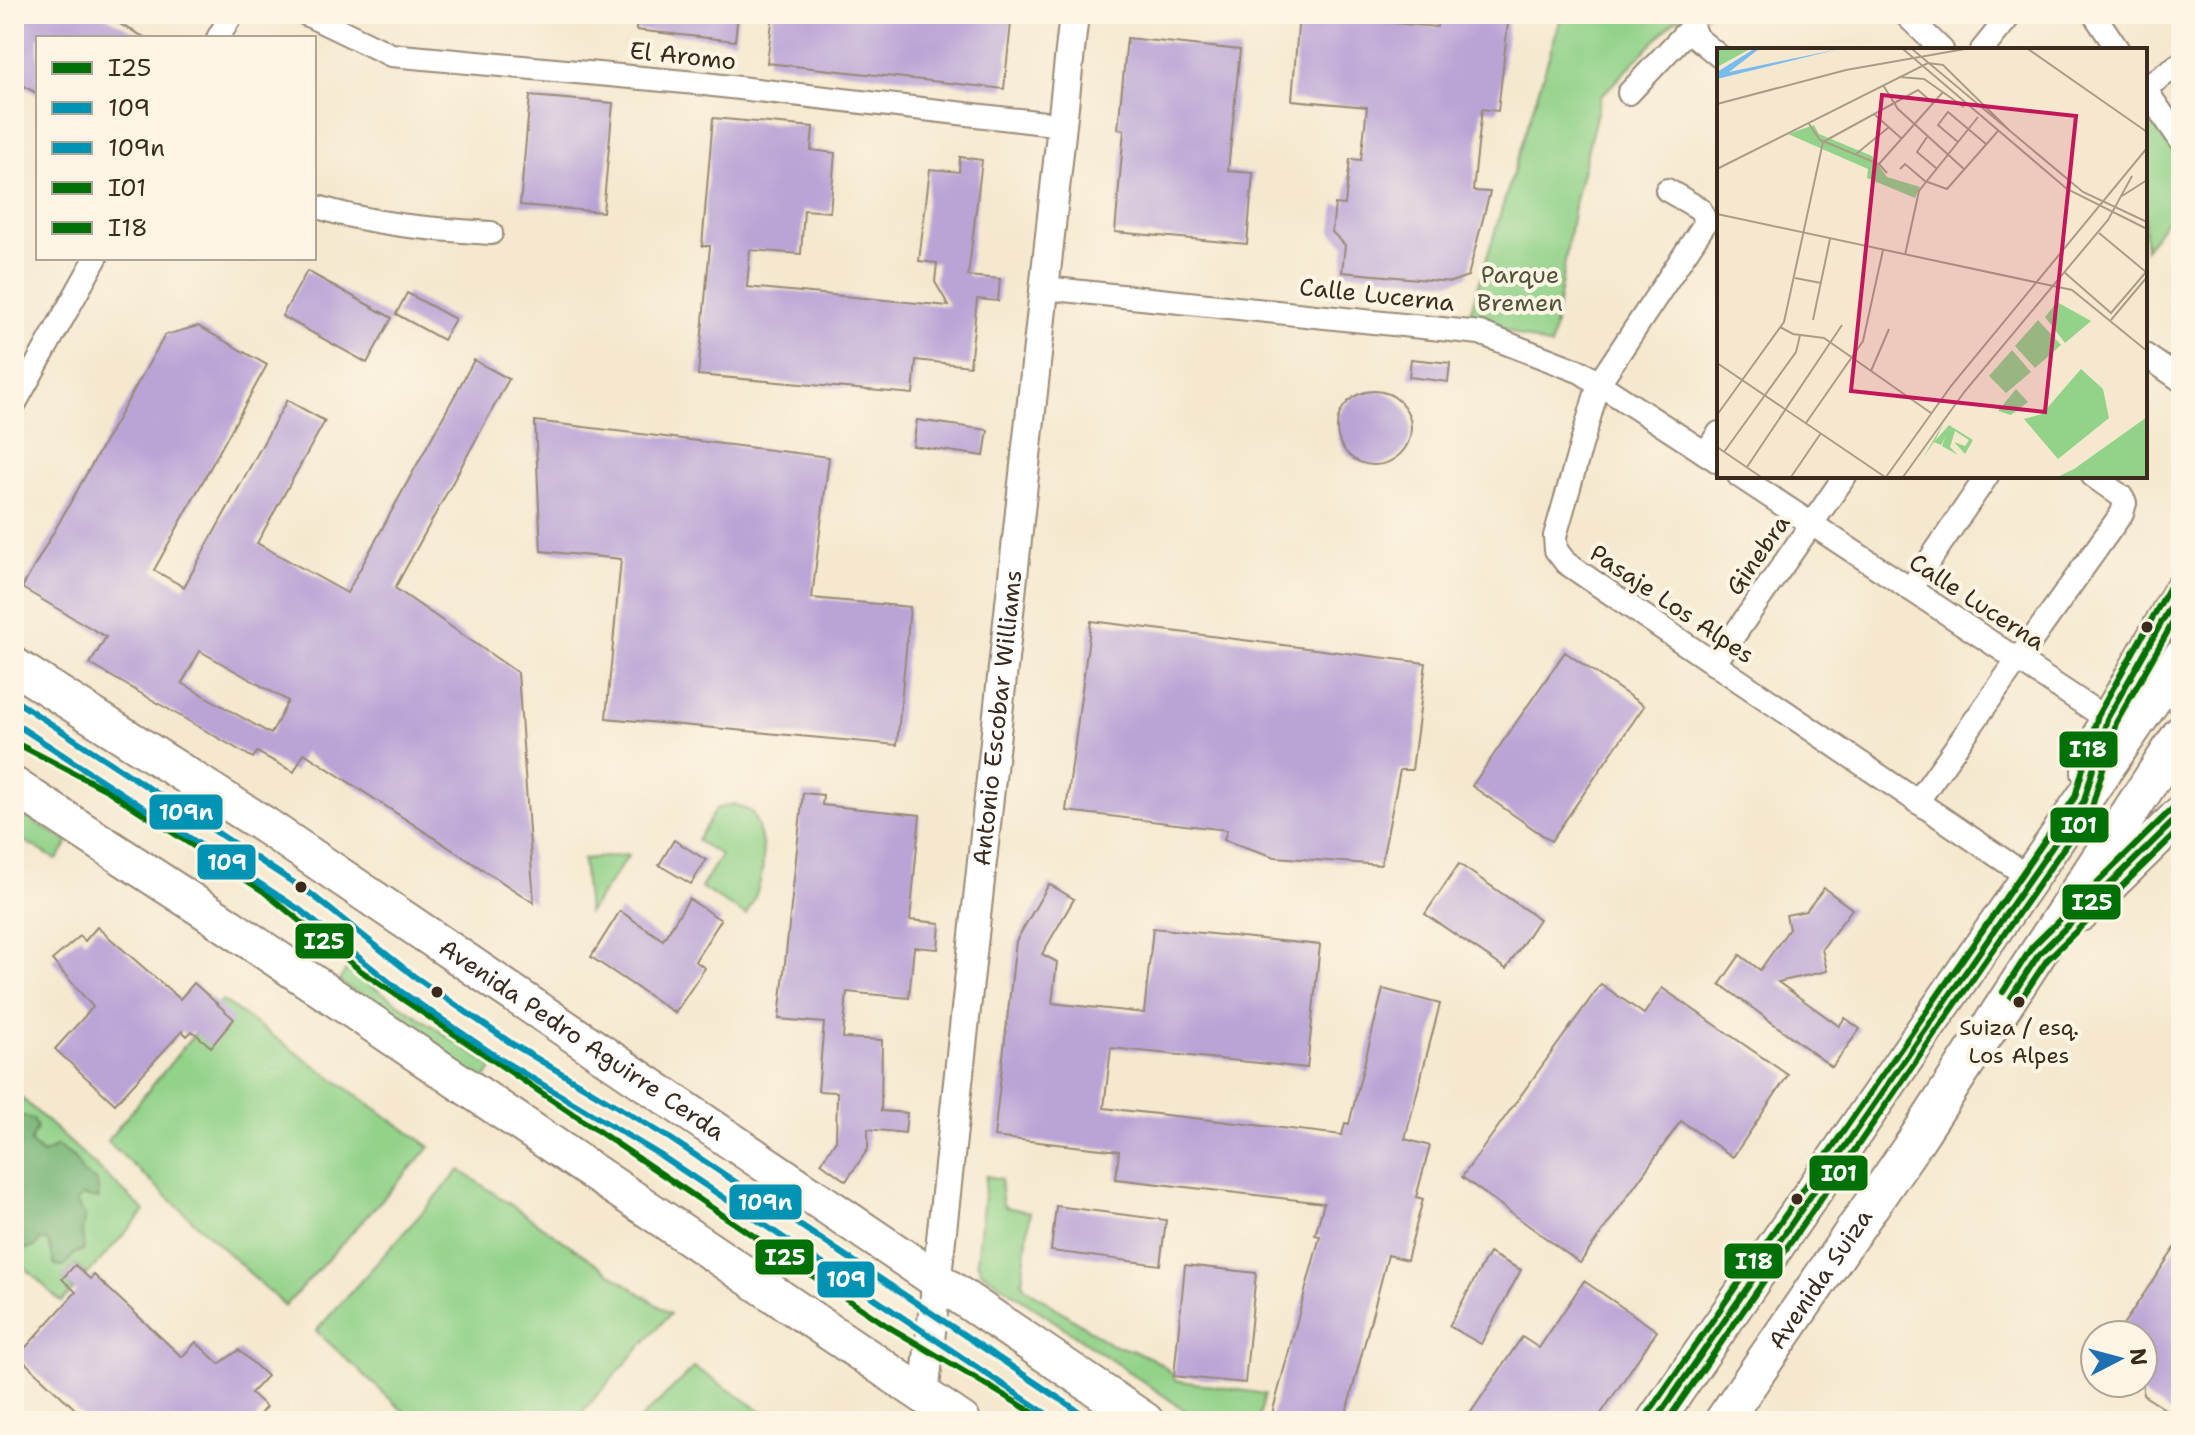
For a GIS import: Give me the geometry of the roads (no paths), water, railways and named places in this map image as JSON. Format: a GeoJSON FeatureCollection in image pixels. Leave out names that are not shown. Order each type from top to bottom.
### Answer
{"type":"FeatureCollection","features":[{"type":"Feature","properties":{"kind":"main road"},"geometry":{"type":"LineString","coordinates":[[2084,801],[2107,719],[2181,588]]}},
{"type":"Feature","properties":{"kind":"main road"},"geometry":{"type":"LineString","coordinates":[[1655,1421],[2181,658]]}},
{"type":"Feature","properties":{"kind":"main road","name":"Avenida Pedro Aguirre Cerda"},"geometry":{"type":"LineString","coordinates":[[14,666],[279,834],[1145,1421]]}},
{"type":"Feature","properties":{"kind":"main road","name":"Avenida Suiza"},"geometry":{"type":"LineString","coordinates":[[1723,1421],[2039,954],[2089,871],[2181,734]]}},
{"type":"Feature","properties":{"kind":"main road"},"geometry":{"type":"LineString","coordinates":[[14,786],[181,894],[924,1409],[962,1421]]}},
{"type":"Feature","properties":{"kind":"main road"},"geometry":{"type":"LineString","coordinates":[[2039,954],[2181,814]]}},
{"type":"Feature","properties":{"kind":"street"},"geometry":{"type":"LineString","coordinates":[[219,36],[232,14]]}},
{"type":"Feature","properties":{"kind":"street","name":"El Aromo"},"geometry":{"type":"LineString","coordinates":[[306,14],[391,55],[668,80],[1062,125]]}},
{"type":"Feature","properties":{"kind":"street","name":"Antonio Escobar Williams"},"geometry":{"type":"LineString","coordinates":[[924,1409],[1074,14]]}},
{"type":"Feature","properties":{"kind":"street"},"geometry":{"type":"LineString","coordinates":[[1905,14],[1940,48]]}},
{"type":"Feature","properties":{"kind":"street"},"geometry":{"type":"LineString","coordinates":[[1984,48],[2011,14]]}},
{"type":"Feature","properties":{"kind":"street"},"geometry":{"type":"LineString","coordinates":[[2094,14],[2117,48]]}},
{"type":"Feature","properties":{"kind":"street"},"geometry":{"type":"LineString","coordinates":[[1692,20],[1696,37],[1717,54]]}},
{"type":"Feature","properties":{"kind":"street"},"geometry":{"type":"LineString","coordinates":[[1629,93],[1692,20]]}},
{"type":"Feature","properties":{"kind":"street"},"geometry":{"type":"LineString","coordinates":[[2147,87],[2181,63]]}},
{"type":"Feature","properties":{"kind":"street"},"geometry":{"type":"LineString","coordinates":[[2147,91],[2181,141]]}},
{"type":"Feature","properties":{"kind":"street","name":"Pasaje Los Alpes"},"geometry":{"type":"LineString","coordinates":[[1667,190],[1700,209],[1706,222],[1599,383],[1555,536],[1556,550],[1566,563],[2030,878]]}},
{"type":"Feature","properties":{"kind":"street"},"geometry":{"type":"LineString","coordinates":[[316,207],[363,221],[404,228],[491,233]]}},
{"type":"Feature","properties":{"kind":"street"},"geometry":{"type":"LineString","coordinates":[[14,405],[95,260]]}},
{"type":"Feature","properties":{"kind":"street","name":"Calle Lucerna"},"geometry":{"type":"LineString","coordinates":[[1044,288],[1460,329],[1521,346],[1599,383],[1712,458]]}},
{"type":"Feature","properties":{"kind":"street"},"geometry":{"type":"LineString","coordinates":[[2147,356],[2181,379]]}},
{"type":"Feature","properties":{"kind":"street","name":"Calle Lucerna"},"geometry":{"type":"LineString","coordinates":[[1742,478],[2107,719]]}},
{"type":"Feature","properties":{"kind":"street","name":"Ginebra"},"geometry":{"type":"LineString","coordinates":[[1714,664],[1844,478]]}},
{"type":"Feature","properties":{"kind":"street"},"geometry":{"type":"LineString","coordinates":[[1910,589],[1986,478]]}},
{"type":"Feature","properties":{"kind":"street"},"geometry":{"type":"LineString","coordinates":[[1917,802],[2125,508],[2121,496],[2096,478]]}},
{"type":"Feature","properties":{"kind":"place","name":"Suiza / esq. Los Alpes"},"geometry":{"type":"Point","coordinates":[2019,1002]}},
{"type":"Feature","properties":{"kind":"park label","name":"Parque Bremen"},"geometry":{"type":"Point","coordinates":[1520,289]}}]}
